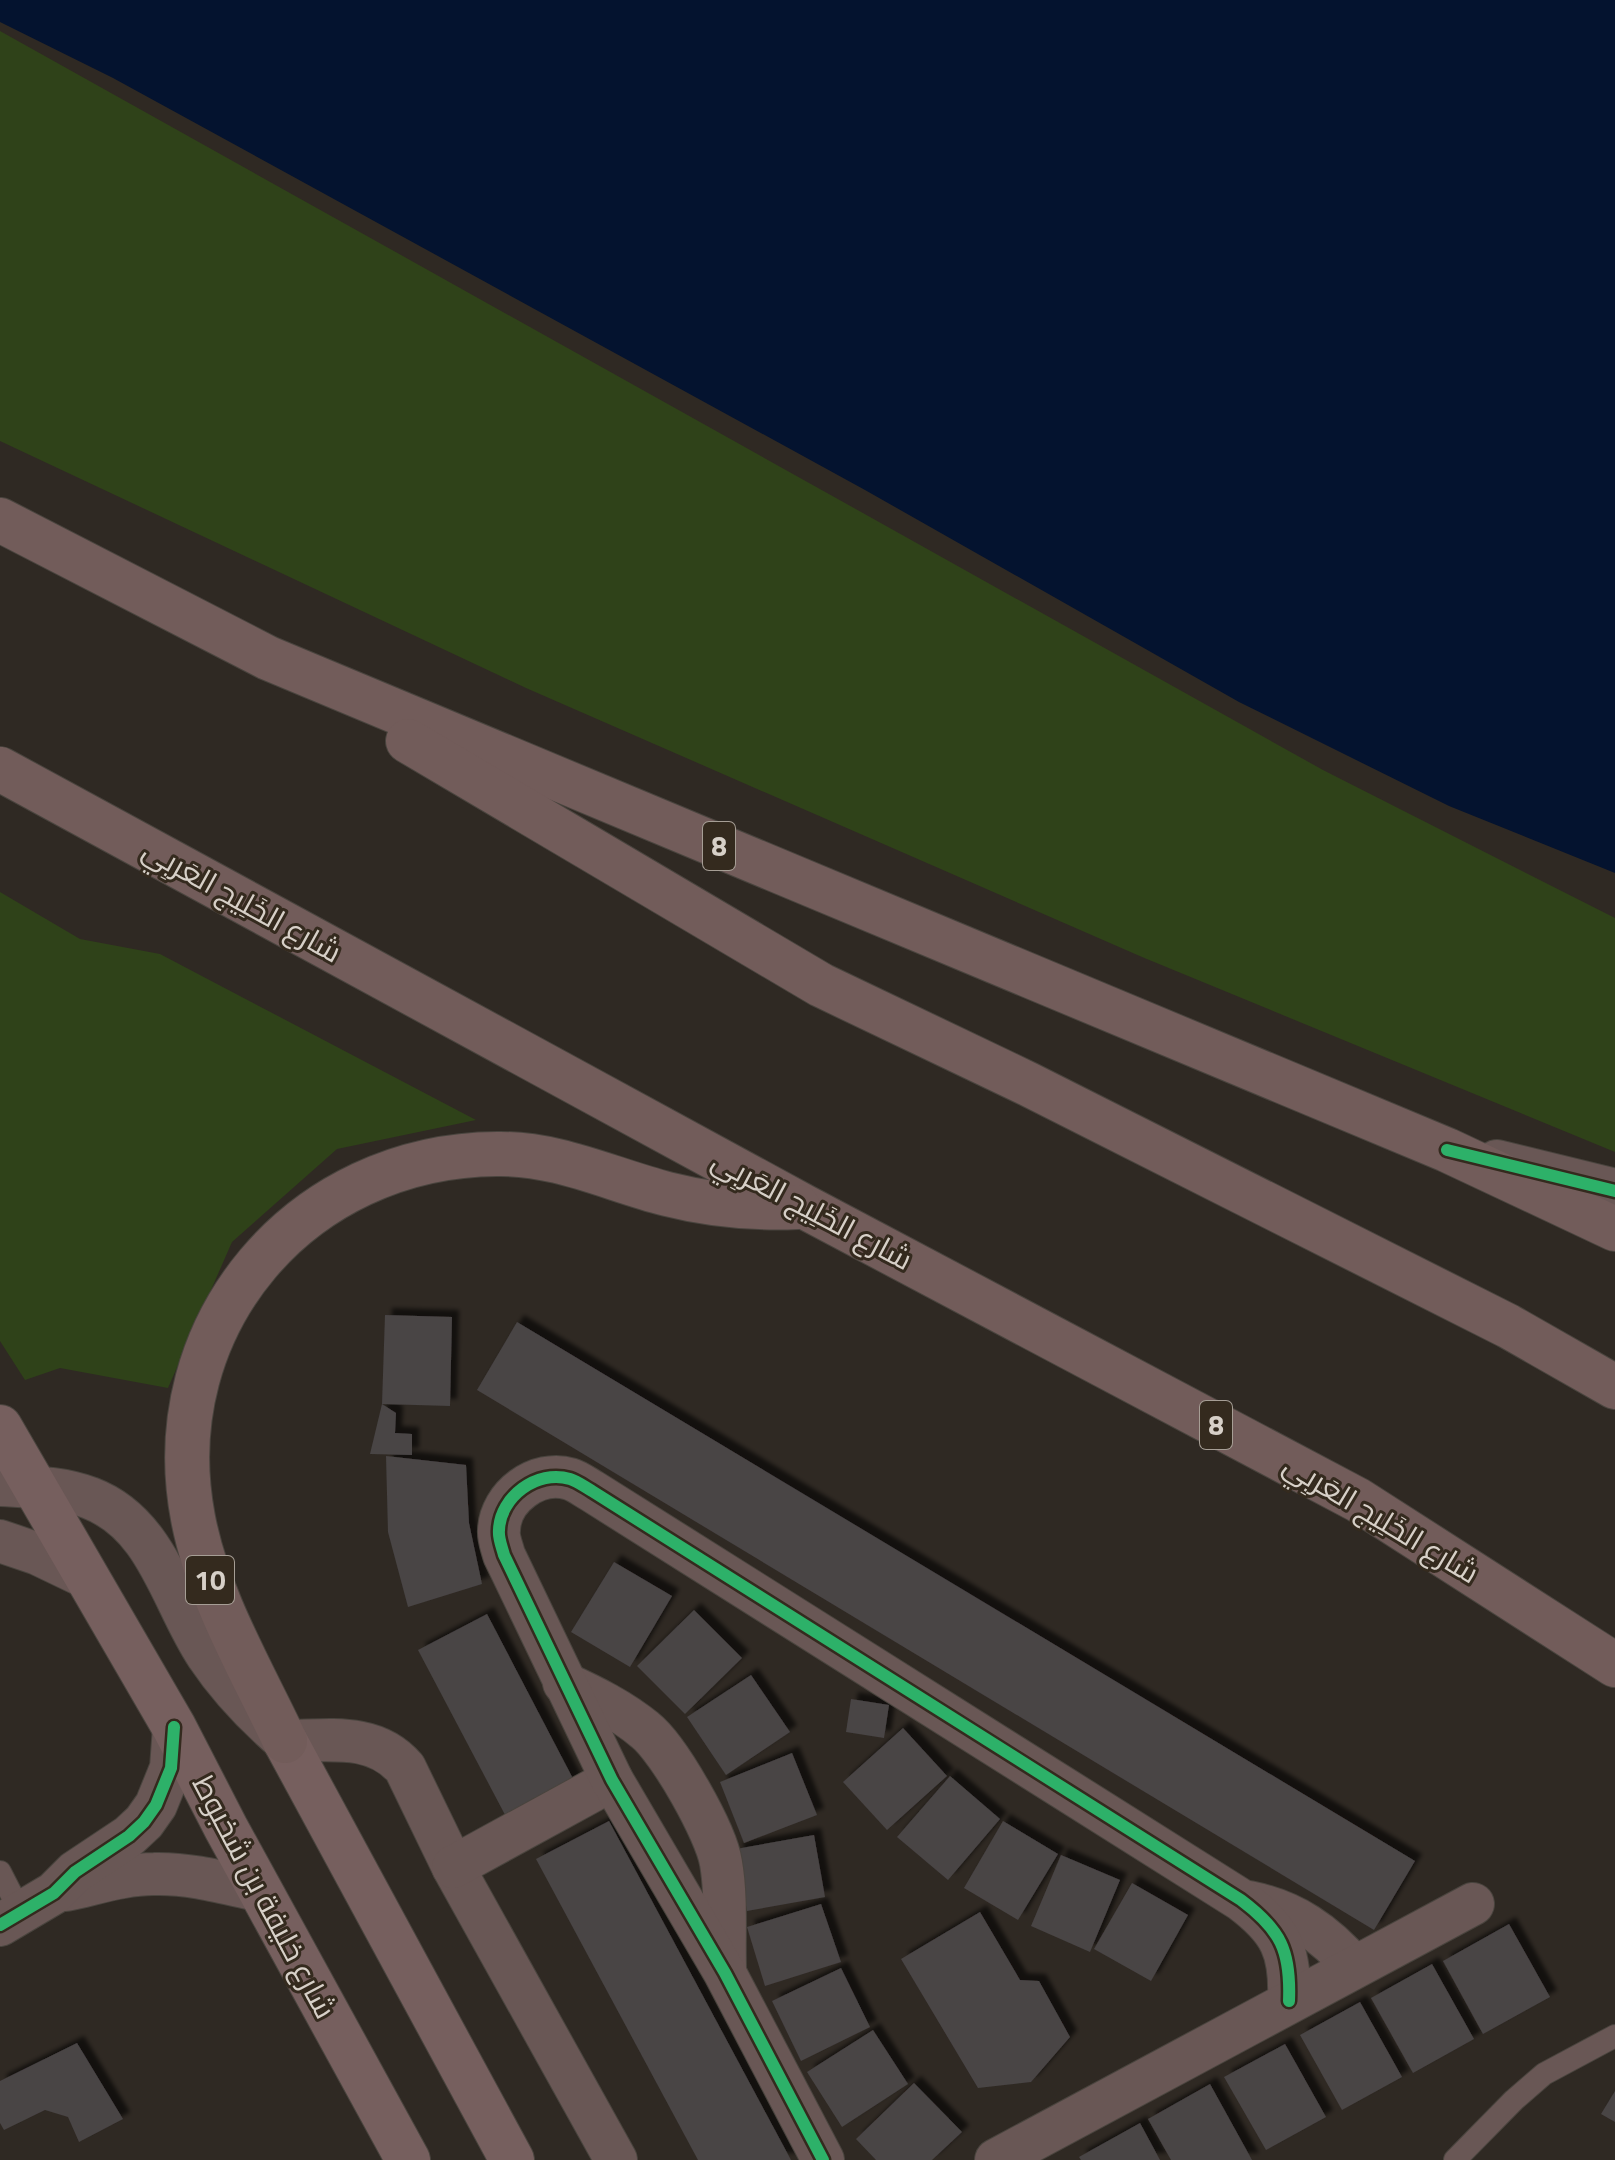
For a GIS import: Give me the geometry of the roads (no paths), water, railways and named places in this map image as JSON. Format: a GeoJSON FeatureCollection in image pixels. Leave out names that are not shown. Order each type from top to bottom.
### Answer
{"type":"FeatureCollection","features":[{"type":"Feature","properties":{"kind":"highway","name":"8"},"geometry":{"type":"LineString","coordinates":[[0,520],[268,658],[1447,1150],[1615,1229]]}},
{"type":"Feature","properties":{"kind":"highway"},"geometry":{"type":"LineString","coordinates":[[268,658],[821,985],[1043,1091],[1466,1305],[1615,1387]]}},
{"type":"Feature","properties":{"kind":"highway","name":"شارع الخَلِيج العَربِي"},"geometry":{"type":"LineString","coordinates":[[0,769],[805,1207],[1358,1500],[1615,1665]]}},
{"type":"Feature","properties":{"kind":"highway","name":"10"},"geometry":{"type":"LineString","coordinates":[[285,1741],[213,1588],[201,1553],[188,1479],[190,1405],[214,1331],[256,1265],[283,1237],[313,1212],[347,1191],[382,1175],[420,1163],[498,1153],[576,1164],[664,1193],[699,1201],[734,1207],[805,1207]]}},
{"type":"Feature","properties":{"kind":"main road","name":"شارع خليفة بن شخبوط"},"geometry":{"type":"LineString","coordinates":[[0,1427],[17,1486],[88,1578],[174,1727],[408,2160]]}},
{"type":"Feature","properties":{"kind":"main road","name":"10"},"geometry":{"type":"LineString","coordinates":[[285,1741],[512,2160]]}},
{"type":"Feature","properties":{"kind":"street"},"geometry":{"type":"LineString","coordinates":[[1447,1150],[1615,1191]]}},
{"type":"Feature","properties":{"kind":"street"},"geometry":{"type":"LineString","coordinates":[[823,2160],[725,1973],[612,1780],[504,1555],[499,1531],[505,1506],[521,1488],[544,1478],[569,1478],[592,1491],[1241,1900],[1266,1919],[1283,1945],[1290,1975],[1289,2001]]}},
{"type":"Feature","properties":{"kind":"street"},"geometry":{"type":"LineString","coordinates":[[17,1486],[64,1490],[92,1498],[118,1513],[140,1533],[157,1557],[206,1653],[255,1715],[285,1741],[357,1741],[385,1750],[405,1768],[453,1867],[616,2160]]}},
{"type":"Feature","properties":{"kind":"street"},"geometry":{"type":"LineString","coordinates":[[0,1541],[38,1554],[88,1578]]}},
{"type":"Feature","properties":{"kind":"street"},"geometry":{"type":"LineString","coordinates":[[564,1683],[614,1709],[647,1731],[699,1807],[715,1840],[721,1863],[725,1973]]}},
{"type":"Feature","properties":{"kind":"street"},"geometry":{"type":"LineString","coordinates":[[25,1910],[129,1836],[156,1805],[171,1768],[174,1727]]}},
{"type":"Feature","properties":{"kind":"street"},"geometry":{"type":"LineString","coordinates":[[453,1867],[612,1780]]}},
{"type":"Feature","properties":{"kind":"street"},"geometry":{"type":"LineString","coordinates":[[25,1910],[122,1877],[153,1874],[184,1874],[261,1891]]}},
{"type":"Feature","properties":{"kind":"street"},"geometry":{"type":"LineString","coordinates":[[1241,1900],[1269,1906],[1295,1917],[1319,1932],[1354,1967]]}},
{"type":"Feature","properties":{"kind":"street"},"geometry":{"type":"LineString","coordinates":[[996,2160],[1473,1904]]}},
{"type":"Feature","properties":{"kind":"lane"},"geometry":{"type":"LineString","coordinates":[[0,1872],[25,1910]]}},
{"type":"Feature","properties":{"kind":"lane"},"geometry":{"type":"LineString","coordinates":[[1455,2160],[1544,2074],[1578,2053],[1615,2036]]}},
{"type":"Feature","properties":{"kind":"water"},"geometry":{"type":"Polygon","coordinates":[[[0,0],[1615,0],[1615,873],[1449,806],[1239,702],[865,490],[113,78],[0,22],[0,0]]]}}]}
